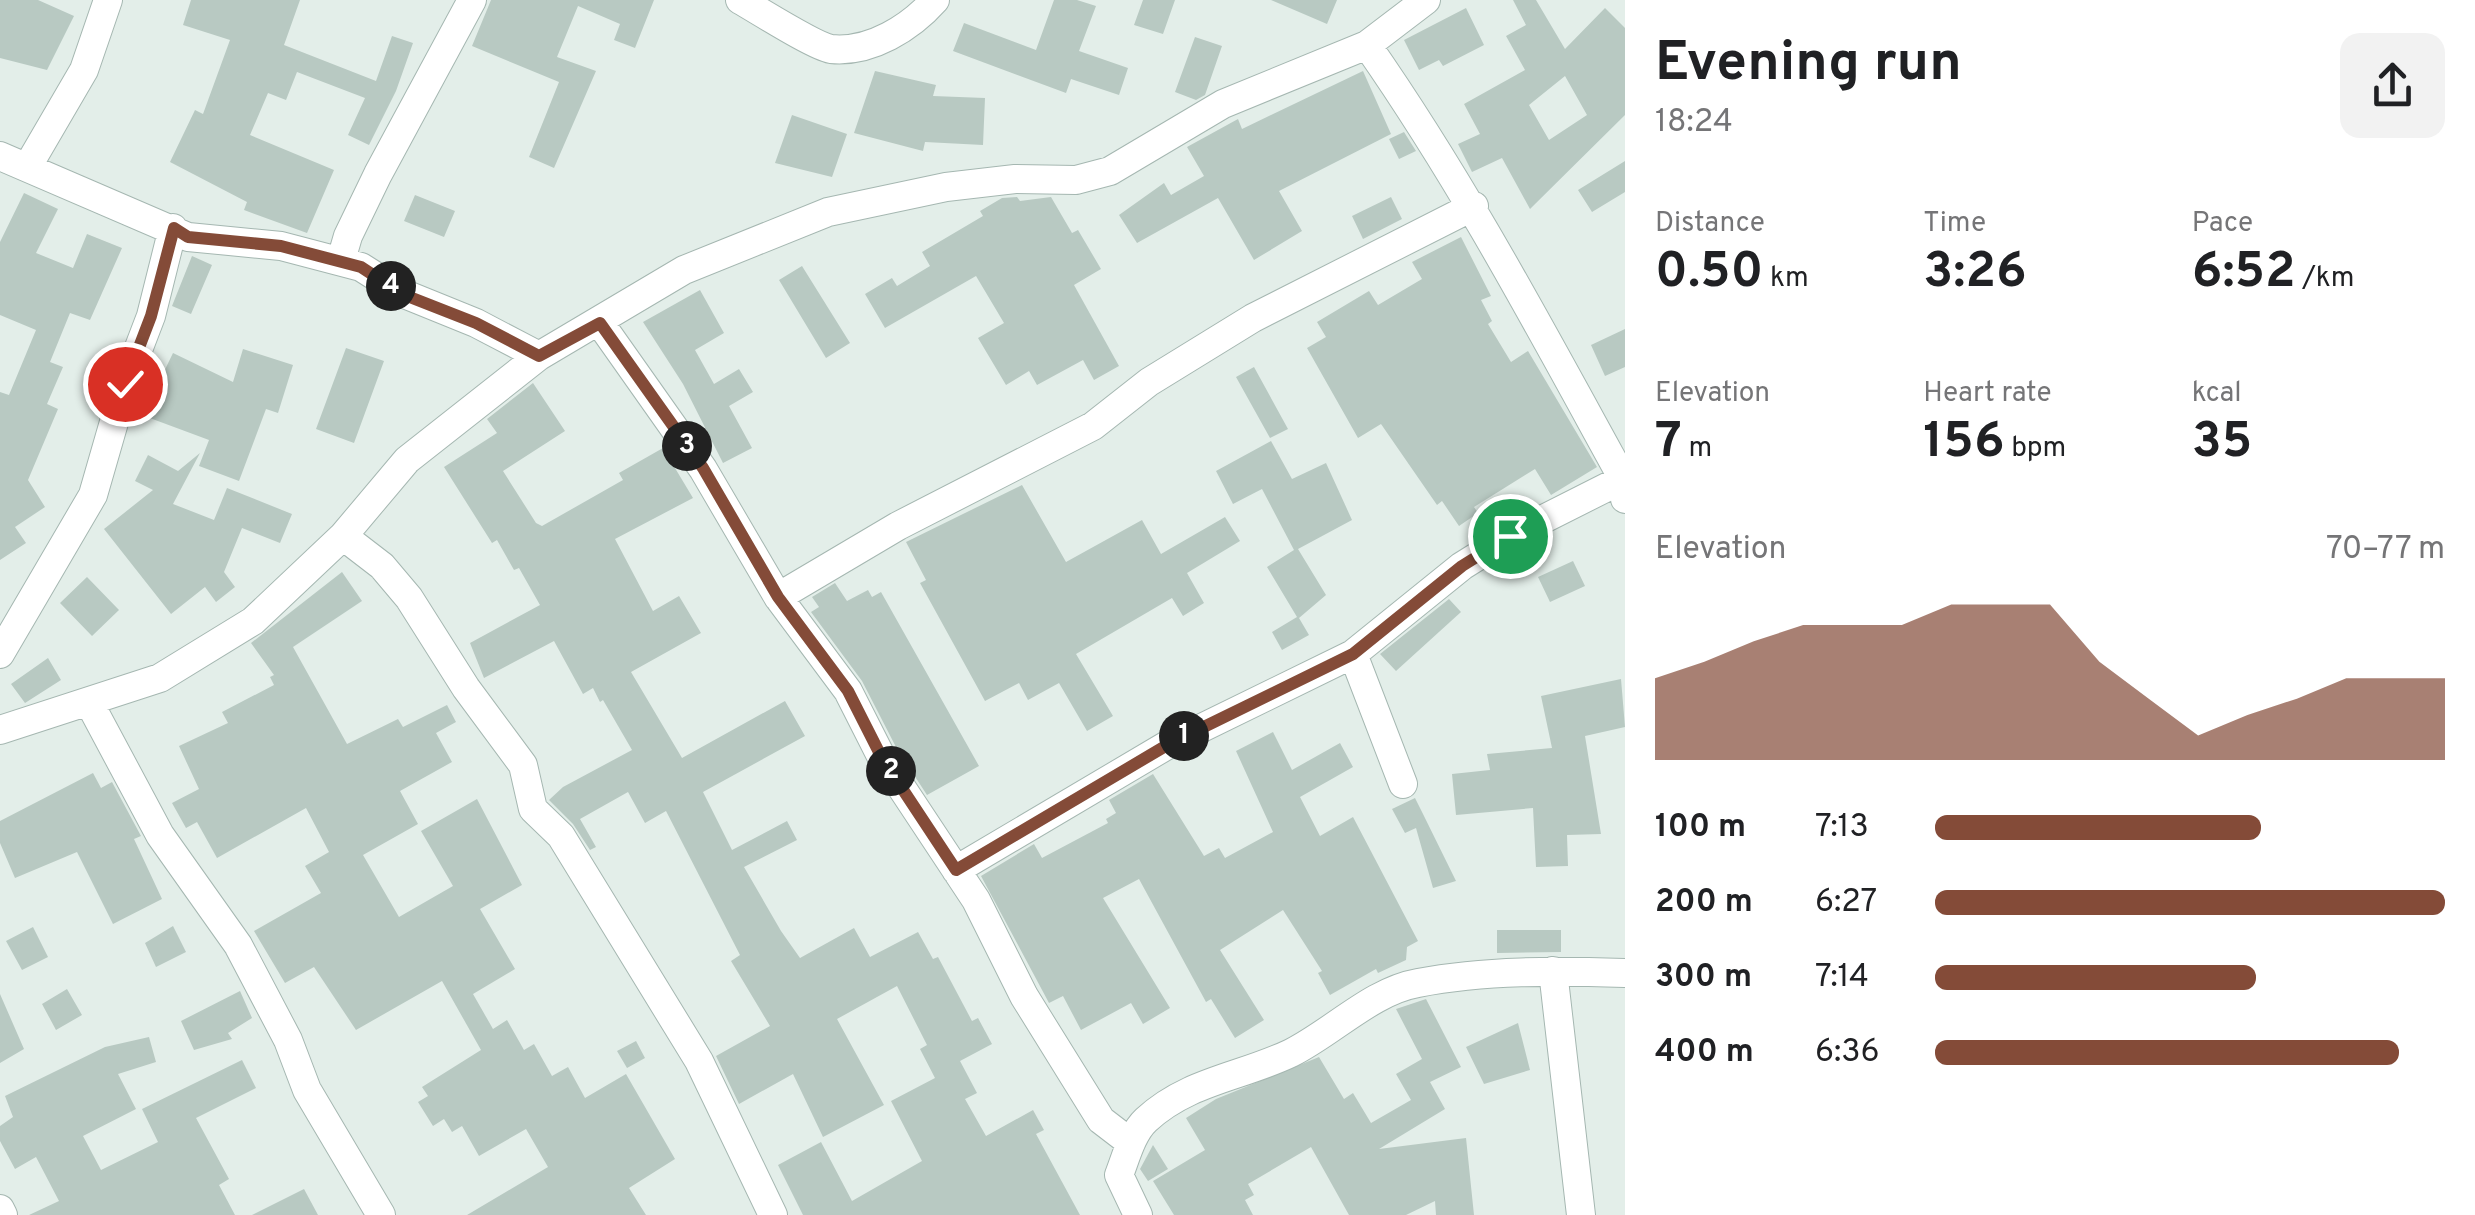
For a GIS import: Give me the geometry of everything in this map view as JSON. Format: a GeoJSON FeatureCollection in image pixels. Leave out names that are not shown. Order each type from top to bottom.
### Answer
{"type":"FeatureCollection","features":[{"type":"Feature","properties":{"kind":"street"},"geometry":{"type":"LineString","coordinates":[[28,166],[84,70],[108,0]]}},
{"type":"Feature","properties":{"kind":"street"},"geometry":{"type":"LineString","coordinates":[[341,260],[348,236],[378,174],[472,0]]}},
{"type":"Feature","properties":{"kind":"street"},"geometry":{"type":"LineString","coordinates":[[740,0],[830,49],[878,40],[910,28],[935,0]]}},
{"type":"Feature","properties":{"kind":"street"},"geometry":{"type":"LineString","coordinates":[[0,730],[90,704],[160,678],[211,650],[253,621],[343,536],[407,460],[539,356],[684,270],[828,212],[946,187],[1014,178],[1076,180],[1110,171],[1223,104],[1367,45],[1426,0]]}},
{"type":"Feature","properties":{"kind":"street"},"geometry":{"type":"LineString","coordinates":[[956,870],[1169,744],[1353,654],[1462,566],[1510,536],[1624,489],[1474,206],[1437,158],[1367,45]]}},
{"type":"Feature","properties":{"kind":"street"},"geometry":{"type":"LineString","coordinates":[[0,156],[188,237],[234,239],[341,260],[539,356]]}},
{"type":"Feature","properties":{"kind":"street"},"geometry":{"type":"LineString","coordinates":[[778,597],[898,526],[1093,426],[1148,382],[1253,318],[1474,206]]}},
{"type":"Feature","properties":{"kind":"street"},"geometry":{"type":"LineString","coordinates":[[0,654],[92,495],[125,384],[151,316],[174,228]]}},
{"type":"Feature","properties":{"kind":"street"},"geometry":{"type":"LineString","coordinates":[[600,323],[703,468],[778,597],[848,691],[882,758],[976,900],[1024,996],[1101,1120],[1131,1144]]}},
{"type":"Feature","properties":{"kind":"street"},"geometry":{"type":"LineString","coordinates":[[343,536],[382,566],[409,598],[466,688],[523,765],[532,809],[561,836],[699,1062],[773,1215]]}},
{"type":"Feature","properties":{"kind":"street"},"geometry":{"type":"LineString","coordinates":[[1353,654],[1403,784]]}},
{"type":"Feature","properties":{"kind":"street"},"geometry":{"type":"LineString","coordinates":[[90,704],[160,835],[238,945],[288,1040],[307,1090],[381,1215]]}},
{"type":"Feature","properties":{"kind":"street"},"geometry":{"type":"LineString","coordinates":[[1553,971],[1580,1215]]}},
{"type":"Feature","properties":{"kind":"street"},"geometry":{"type":"LineString","coordinates":[[1138,1215],[1120,1175],[1131,1144],[1142,1123],[1186,1091],[1288,1054],[1371,1003],[1415,983],[1553,971],[1625,972]]}},
{"type":"Feature","properties":{"kind":"building"},"geometry":{"type":"Polygon","coordinates":[[[0,0],[38,0],[74,16],[47,70],[0,58],[0,0]]]}},
{"type":"Feature","properties":{"kind":"building"},"geometry":{"type":"Polygon","coordinates":[[[191,0],[300,0],[284,45],[376,81],[392,36],[413,43],[396,91],[369,145],[348,135],[365,98],[297,72],[286,100],[268,93],[250,135],[334,170],[307,233],[244,210],[247,202],[170,162],[195,110],[203,114],[230,40],[183,25],[191,0]]]}},
{"type":"Feature","properties":{"kind":"building"},"geometry":{"type":"Polygon","coordinates":[[[491,0],[654,0],[635,48],[614,40],[620,24],[578,6],[557,57],[596,71],[554,168],[529,157],[559,82],[472,46],[491,0]]]}},
{"type":"Feature","properties":{"kind":"building"},"geometry":{"type":"Polygon","coordinates":[[[1054,0],[1077,0],[1096,6],[1079,51],[1128,68],[1119,95],[1071,79],[1066,93],[953,51],[964,23],[1036,50],[1054,0]]]}},
{"type":"Feature","properties":{"kind":"building"},"geometry":{"type":"Polygon","coordinates":[[[1143,0],[1175,0],[1163,34],[1134,25],[1143,0]]]}},
{"type":"Feature","properties":{"kind":"building"},"geometry":{"type":"Polygon","coordinates":[[[1271,0],[1337,0],[1327,24],[1271,0]]]}},
{"type":"Feature","properties":{"kind":"building"},"geometry":{"type":"Polygon","coordinates":[[[1513,0],[1536,0],[1565,49],[1605,8],[1625,28],[1625,115],[1530,209],[1502,158],[1472,172],[1458,144],[1480,134],[1464,104],[1525,70],[1506,36],[1526,25],[1513,0]],[[1565,76],[1529,105],[1549,140],[1587,115],[1565,76]]]}},
{"type":"Feature","properties":{"kind":"building"},"geometry":{"type":"Polygon","coordinates":[[[1466,8],[1484,45],[1443,66],[1439,60],[1419,70],[1404,40],[1466,8]]]}},
{"type":"Feature","properties":{"kind":"building"},"geometry":{"type":"Polygon","coordinates":[[[1195,37],[1222,46],[1205,95],[1196,100],[1175,92],[1195,37]]]}},
{"type":"Feature","properties":{"kind":"building"},"geometry":{"type":"Polygon","coordinates":[[[875,71],[936,85],[933,96],[985,98],[983,145],[925,142],[923,151],[854,133],[875,71]]]}},
{"type":"Feature","properties":{"kind":"building"},"geometry":{"type":"Polygon","coordinates":[[[1363,71],[1391,134],[1279,191],[1302,231],[1254,260],[1218,198],[1137,243],[1119,215],[1164,183],[1171,195],[1204,176],[1187,147],[1238,119],[1242,129],[1363,71]]]}},
{"type":"Feature","properties":{"kind":"building"},"geometry":{"type":"Polygon","coordinates":[[[792,115],[847,134],[832,177],[775,163],[792,115]]]}},
{"type":"Feature","properties":{"kind":"building"},"geometry":{"type":"Polygon","coordinates":[[[1404,132],[1416,151],[1399,159],[1389,139],[1404,132]]]}},
{"type":"Feature","properties":{"kind":"building"},"geometry":{"type":"Polygon","coordinates":[[[1625,161],[1625,192],[1592,212],[1578,190],[1625,161]]]}},
{"type":"Feature","properties":{"kind":"building"},"geometry":{"type":"Polygon","coordinates":[[[24,193],[58,209],[36,253],[73,268],[87,234],[122,248],[90,320],[70,313],[50,362],[63,367],[47,404],[58,409],[28,480],[45,507],[15,527],[26,543],[0,560],[0,392],[9,395],[36,330],[0,315],[0,242],[24,193]]]}},
{"type":"Feature","properties":{"kind":"building"},"geometry":{"type":"Polygon","coordinates":[[[415,195],[455,211],[444,237],[404,221],[415,195]]]}},
{"type":"Feature","properties":{"kind":"building"},"geometry":{"type":"Polygon","coordinates":[[[1017,197],[1020,201],[1051,197],[1072,233],[1078,230],[1101,269],[1074,285],[1119,366],[1094,380],[1083,360],[1037,385],[1029,371],[1006,385],[978,338],[1004,323],[976,276],[885,328],[865,294],[892,278],[897,286],[930,266],[922,252],[983,216],[980,211],[1002,198],[1017,197]]]}},
{"type":"Feature","properties":{"kind":"building"},"geometry":{"type":"Polygon","coordinates":[[[1391,197],[1402,219],[1363,239],[1352,216],[1391,197]]]}},
{"type":"Feature","properties":{"kind":"building"},"geometry":{"type":"Polygon","coordinates":[[[1461,237],[1491,296],[1481,300],[1492,321],[1488,324],[1511,362],[1528,351],[1597,467],[1551,495],[1535,469],[1474,507],[1478,513],[1459,526],[1442,501],[1437,505],[1381,424],[1358,438],[1307,348],[1326,337],[1317,322],[1369,291],[1378,305],[1422,279],[1412,262],[1461,237]]]}},
{"type":"Feature","properties":{"kind":"building"},"geometry":{"type":"Polygon","coordinates":[[[192,256],[212,265],[191,314],[172,306],[192,256]]]}},
{"type":"Feature","properties":{"kind":"building"},"geometry":{"type":"Polygon","coordinates":[[[802,266],[850,343],[826,358],[779,280],[802,266]]]}},
{"type":"Feature","properties":{"kind":"building"},"geometry":{"type":"Polygon","coordinates":[[[700,290],[724,333],[695,350],[714,384],[739,369],[753,392],[729,406],[752,448],[723,463],[683,384],[643,322],[700,290]]]}},
{"type":"Feature","properties":{"kind":"building"},"geometry":{"type":"Polygon","coordinates":[[[1625,329],[1625,367],[1605,376],[1591,345],[1625,329]]]}},
{"type":"Feature","properties":{"kind":"building"},"geometry":{"type":"Polygon","coordinates":[[[346,348],[384,361],[354,443],[316,429],[346,348]]]}},
{"type":"Feature","properties":{"kind":"building"},"geometry":{"type":"Polygon","coordinates":[[[243,349],[293,365],[278,413],[266,409],[239,481],[199,466],[209,440],[139,414],[151,381],[158,384],[173,353],[233,382],[243,349]]]}},
{"type":"Feature","properties":{"kind":"building"},"geometry":{"type":"Polygon","coordinates":[[[1254,367],[1288,429],[1270,438],[1236,377],[1254,367]]]}},
{"type":"Feature","properties":{"kind":"building"},"geometry":{"type":"Polygon","coordinates":[[[533,383],[565,431],[503,471],[536,523],[542,526],[623,480],[619,473],[663,448],[693,498],[615,539],[653,611],[679,596],[701,633],[631,672],[682,758],[785,701],[805,736],[703,792],[732,850],[787,821],[797,840],[744,867],[781,931],[800,958],[854,928],[870,957],[918,932],[933,959],[938,957],[972,1021],[978,1018],[992,1044],[960,1061],[977,1093],[965,1099],[986,1136],[1033,1110],[1044,1130],[1036,1134],[1080,1215],[803,1215],[778,1165],[821,1142],[852,1201],[922,1161],[891,1101],[935,1078],[920,1049],[927,1045],[897,986],[837,1019],[884,1105],[823,1137],[793,1074],[739,1104],[716,1056],[770,1026],[731,961],[740,955],[666,811],[645,823],[628,792],[580,819],[596,847],[590,850],[573,824],[549,800],[563,787],[632,750],[593,688],[583,694],[554,641],[484,678],[470,643],[540,605],[519,568],[514,570],[497,540],[492,543],[444,467],[497,433],[487,419],[533,383]]]}},
{"type":"Feature","properties":{"kind":"building"},"geometry":{"type":"Polygon","coordinates":[[[1271,441],[1292,479],[1326,463],[1352,520],[1298,549],[1326,595],[1299,618],[1309,635],[1282,650],[1272,632],[1297,617],[1267,567],[1294,550],[1262,489],[1233,504],[1216,471],[1271,441]]]}},
{"type":"Feature","properties":{"kind":"building"},"geometry":{"type":"Polygon","coordinates":[[[200,453],[173,504],[214,520],[227,488],[292,514],[280,543],[242,528],[224,572],[235,587],[216,602],[205,587],[171,614],[104,529],[153,490],[135,481],[148,455],[178,471],[200,453]]]}},
{"type":"Feature","properties":{"kind":"building"},"geometry":{"type":"Polygon","coordinates":[[[1022,485],[1066,562],[1142,520],[1161,554],[1225,517],[1240,541],[1187,573],[1204,603],[1183,616],[1172,598],[1076,654],[1113,716],[1087,731],[1059,683],[1028,700],[1019,683],[985,701],[920,583],[926,580],[906,542],[1022,485]]]}},
{"type":"Feature","properties":{"kind":"building"},"geometry":{"type":"Polygon","coordinates":[[[1573,561],[1585,586],[1550,602],[1538,577],[1573,561]]]}},
{"type":"Feature","properties":{"kind":"building"},"geometry":{"type":"Polygon","coordinates":[[[342,572],[362,601],[293,647],[347,744],[398,719],[403,727],[447,705],[456,722],[436,733],[452,762],[400,791],[418,824],[363,855],[399,917],[453,886],[421,831],[477,799],[522,885],[480,909],[515,969],[473,994],[493,1029],[507,1020],[524,1050],[534,1044],[552,1076],[568,1067],[585,1098],[626,1074],[675,1159],[629,1188],[646,1215],[467,1215],[548,1167],[526,1129],[479,1156],[462,1126],[452,1132],[444,1119],[433,1126],[418,1102],[428,1096],[422,1087],[481,1050],[442,981],[356,1030],[314,967],[285,983],[254,931],[321,893],[305,866],[329,852],[306,808],[217,858],[197,822],[186,828],[172,803],[199,789],[179,746],[228,723],[222,712],[274,685],[270,677],[274,675],[251,643],[342,572]]]}},
{"type":"Feature","properties":{"kind":"building"},"geometry":{"type":"Polygon","coordinates":[[[87,577],[119,610],[92,636],[60,603],[87,577]]]}},
{"type":"Feature","properties":{"kind":"building"},"geometry":{"type":"Polygon","coordinates":[[[835,583],[847,601],[868,590],[872,597],[881,592],[979,766],[927,795],[897,749],[862,681],[811,612],[819,607],[812,597],[835,583]]]}},
{"type":"Feature","properties":{"kind":"building"},"geometry":{"type":"Polygon","coordinates":[[[1449,599],[1461,612],[1396,671],[1380,654],[1449,599]]]}},
{"type":"Feature","properties":{"kind":"building"},"geometry":{"type":"Polygon","coordinates":[[[48,658],[61,680],[25,703],[11,684],[48,658]]]}},
{"type":"Feature","properties":{"kind":"building"},"geometry":{"type":"Polygon","coordinates":[[[1621,679],[1625,727],[1585,736],[1601,834],[1567,835],[1568,866],[1536,867],[1533,808],[1456,815],[1452,774],[1490,770],[1487,754],[1552,748],[1541,696],[1621,679]]]}},
{"type":"Feature","properties":{"kind":"building"},"geometry":{"type":"Polygon","coordinates":[[[1273,732],[1292,770],[1340,743],[1353,767],[1300,797],[1320,836],[1353,817],[1418,941],[1407,947],[1406,960],[1378,973],[1376,969],[1330,995],[1318,973],[1322,971],[1283,910],[1220,950],[1264,1020],[1235,1038],[1211,999],[1206,1002],[1139,879],[1103,898],[1170,1008],[1143,1024],[1131,1003],[1081,1030],[1063,996],[1049,1003],[981,876],[1034,844],[1042,858],[1108,823],[1106,819],[1116,813],[1109,800],[1153,774],[1204,856],[1219,848],[1225,858],[1273,832],[1236,751],[1273,732]]]}},
{"type":"Feature","properties":{"kind":"building"},"geometry":{"type":"Polygon","coordinates":[[[93,773],[101,788],[112,782],[141,836],[134,839],[162,899],[113,924],[77,852],[15,878],[0,843],[0,821],[93,773]]]}},
{"type":"Feature","properties":{"kind":"building"},"geometry":{"type":"Polygon","coordinates":[[[1415,798],[1456,881],[1433,888],[1416,828],[1405,833],[1392,809],[1415,798]]]}},
{"type":"Feature","properties":{"kind":"building"},"geometry":{"type":"Polygon","coordinates":[[[173,926],[186,952],[156,967],[145,943],[173,926]]]}},
{"type":"Feature","properties":{"kind":"building"},"geometry":{"type":"Polygon","coordinates":[[[33,927],[48,957],[22,970],[6,941],[33,927]]]}},
{"type":"Feature","properties":{"kind":"building"},"geometry":{"type":"Polygon","coordinates":[[[1497,930],[1561,930],[1561,952],[1497,953],[1497,930]]]}},
{"type":"Feature","properties":{"kind":"building"},"geometry":{"type":"Polygon","coordinates":[[[67,989],[82,1015],[56,1030],[42,1004],[67,989]]]}},
{"type":"Feature","properties":{"kind":"building"},"geometry":{"type":"Polygon","coordinates":[[[240,991],[252,1018],[228,1033],[232,1039],[194,1050],[181,1021],[240,991]]]}},
{"type":"Feature","properties":{"kind":"building"},"geometry":{"type":"Polygon","coordinates":[[[0,994],[24,1049],[0,1063],[0,994]]]}},
{"type":"Feature","properties":{"kind":"building"},"geometry":{"type":"Polygon","coordinates":[[[1426,999],[1461,1067],[1430,1082],[1445,1109],[1379,1149],[1466,1138],[1474,1215],[1436,1215],[1435,1201],[1406,1215],[1349,1215],[1311,1147],[1248,1184],[1254,1195],[1245,1200],[1253,1215],[1174,1215],[1153,1181],[1205,1150],[1186,1118],[1216,1099],[1319,1057],[1344,1099],[1353,1093],[1371,1123],[1411,1100],[1396,1074],[1422,1059],[1396,1009],[1426,999]]]}},
{"type":"Feature","properties":{"kind":"building"},"geometry":{"type":"Polygon","coordinates":[[[1518,1023],[1530,1070],[1484,1084],[1466,1047],[1518,1023]]]}},
{"type":"Feature","properties":{"kind":"building"},"geometry":{"type":"Polygon","coordinates":[[[149,1037],[156,1062],[118,1074],[136,1109],[83,1136],[101,1170],[158,1142],[142,1109],[242,1060],[256,1088],[196,1118],[229,1179],[219,1185],[235,1215],[29,1215],[59,1201],[36,1157],[15,1169],[0,1141],[0,1126],[13,1117],[5,1096],[105,1047],[149,1037]]]}},
{"type":"Feature","properties":{"kind":"building"},"geometry":{"type":"Polygon","coordinates":[[[636,1041],[645,1058],[627,1068],[617,1051],[636,1041]]]}},
{"type":"Feature","properties":{"kind":"building"},"geometry":{"type":"Polygon","coordinates":[[[1153,1145],[1168,1169],[1148,1181],[1140,1169],[1153,1145]]]}},
{"type":"Feature","properties":{"kind":"building"},"geometry":{"type":"Polygon","coordinates":[[[304,1189],[318,1215],[252,1215],[304,1189]]]}},
{"type":"Feature","properties":{"kind":"route"},"geometry":{"type":"LineString","coordinates":[[125,384],[151,316],[174,228],[188,237],[281,246],[361,267],[402,294],[476,323],[539,356],[600,323],[703,468],[778,597],[848,691],[882,758],[956,870],[1169,744],[1353,654],[1462,566],[1510,536]]}}]}
